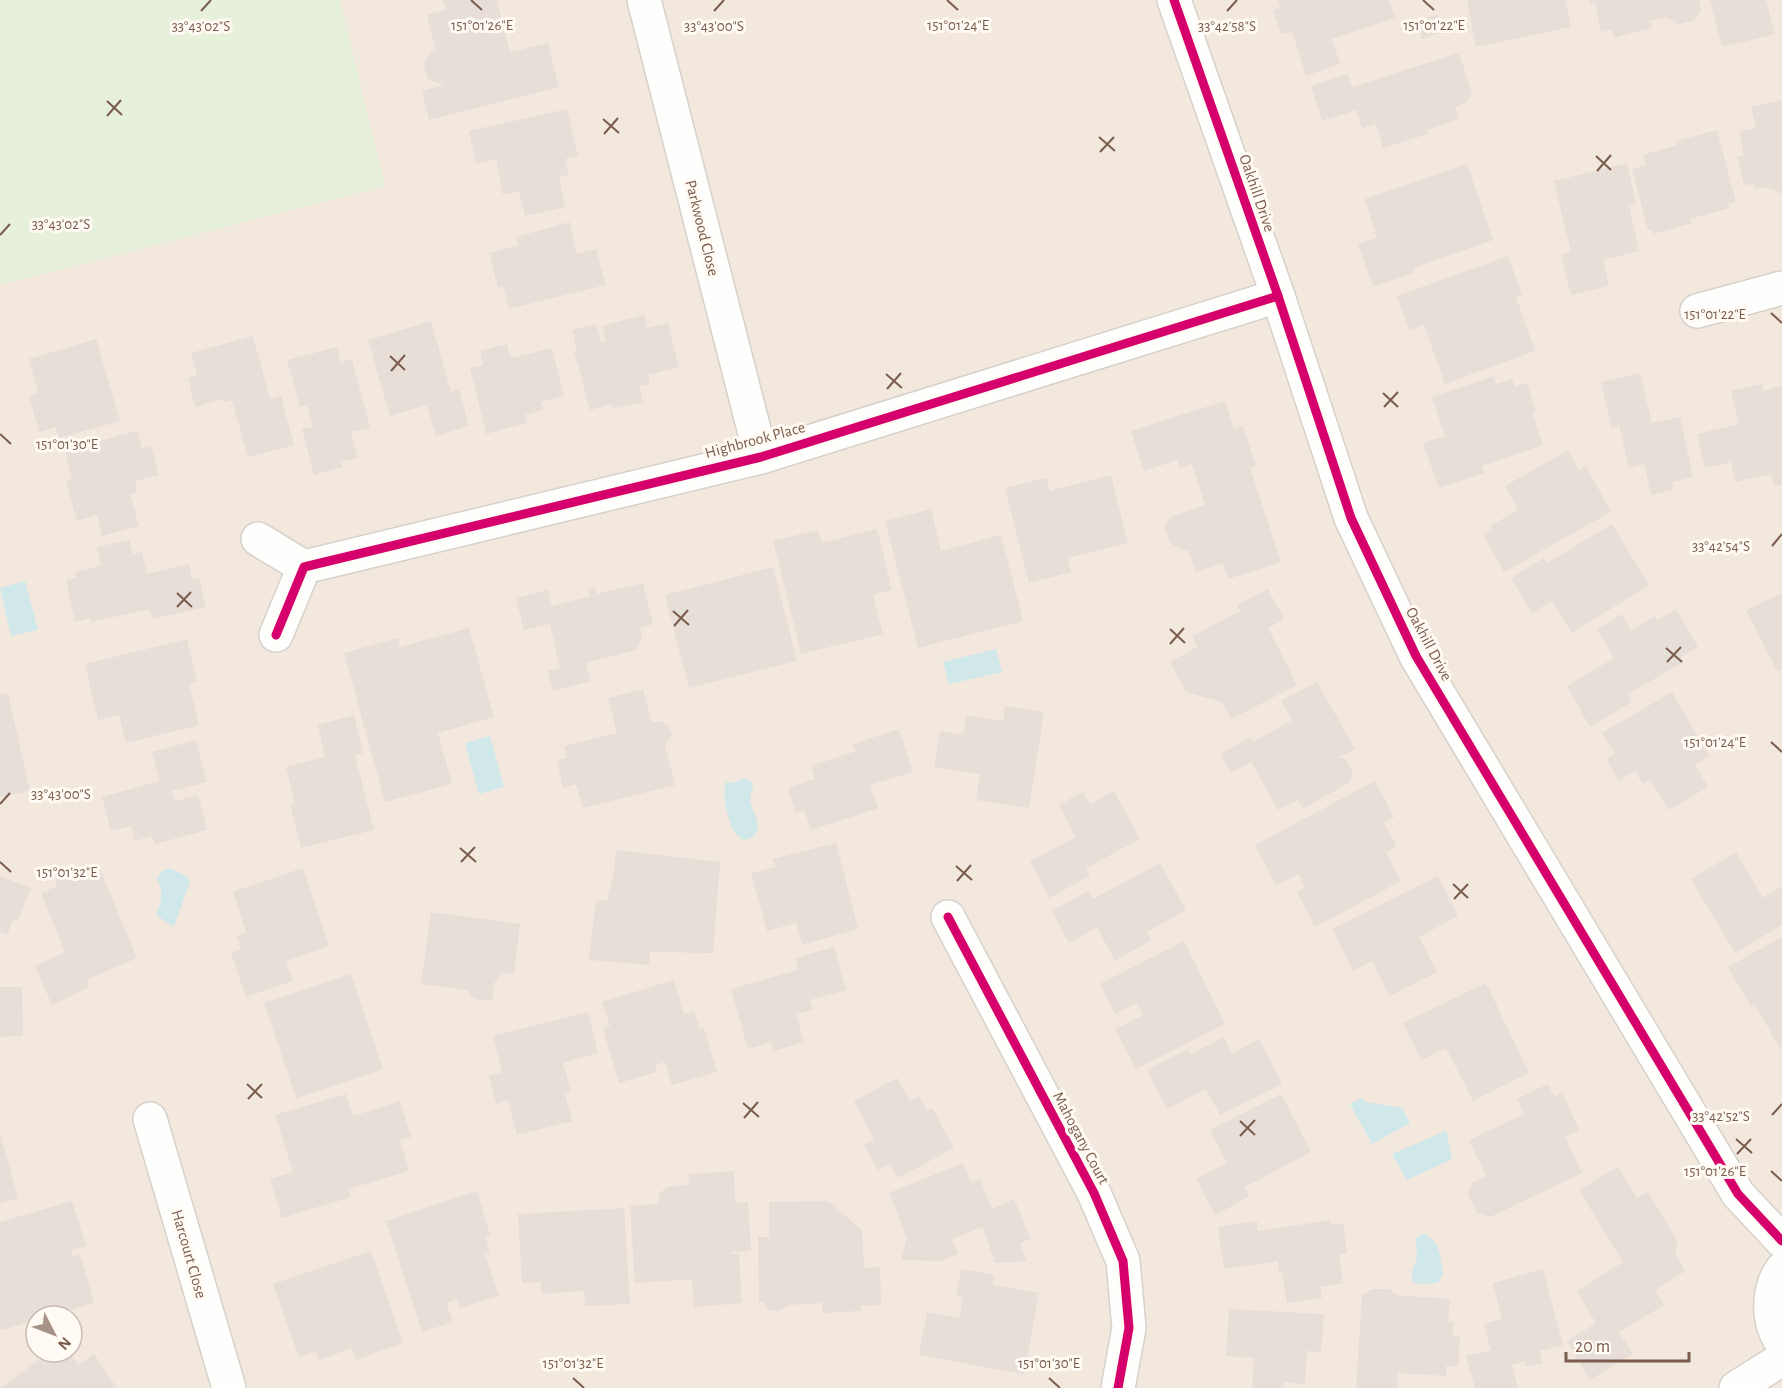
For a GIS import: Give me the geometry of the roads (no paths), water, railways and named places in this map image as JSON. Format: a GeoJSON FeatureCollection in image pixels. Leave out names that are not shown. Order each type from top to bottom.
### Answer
{"type":"FeatureCollection","features":[{"type":"Feature","properties":{"kind":"street","name":"Parkwood Close"},"geometry":{"type":"LineString","coordinates":[[644,0],[761,456]]}},
{"type":"Feature","properties":{"kind":"street","name":"Oakhill Drive"},"geometry":{"type":"LineString","coordinates":[[1173,0],[1278,296],[1351,518],[1416,656],[1738,1194],[1782,1241]]}},
{"type":"Feature","properties":{"kind":"street"},"geometry":{"type":"LineString","coordinates":[[1697,310],[1782,288]]}},
{"type":"Feature","properties":{"kind":"street","name":"Highbrook Place"},"geometry":{"type":"LineString","coordinates":[[304,567],[761,456],[1278,296]]}},
{"type":"Feature","properties":{"kind":"street"},"geometry":{"type":"LineString","coordinates":[[258,539],[304,567],[276,634]]}},
{"type":"Feature","properties":{"kind":"street","name":"Mahogany Court"},"geometry":{"type":"LineString","coordinates":[[948,917],[1094,1193],[1123,1261],[1129,1328],[1118,1388]]}},
{"type":"Feature","properties":{"kind":"street","name":"Harcourt Close"},"geometry":{"type":"LineString","coordinates":[[150,1119],[229,1388]]}},
{"type":"Feature","properties":{"kind":"street"},"geometry":{"type":"LineString","coordinates":[[1782,1269],[1772,1293],[1771,1315],[1777,1336],[1782,1343]]}},
{"type":"Feature","properties":{"kind":"street"},"geometry":{"type":"LineString","coordinates":[[1736,1388],[1782,1359]]}},
{"type":"Feature","properties":{"kind":"water"},"geometry":{"type":"Polygon","coordinates":[[[25,581],[38,630],[11,636],[0,588],[25,581]]]}},
{"type":"Feature","properties":{"kind":"water"},"geometry":{"type":"Polygon","coordinates":[[[996,649],[1002,672],[949,684],[943,662],[996,649]]]}},
{"type":"Feature","properties":{"kind":"water"},"geometry":{"type":"Polygon","coordinates":[[[490,736],[504,787],[479,794],[465,743],[490,736]]]}},
{"type":"Feature","properties":{"kind":"water"},"geometry":{"type":"Polygon","coordinates":[[[748,779],[753,784],[750,802],[758,826],[753,837],[748,839],[742,839],[732,827],[725,796],[726,782],[732,783],[748,779]]]}},
{"type":"Feature","properties":{"kind":"water"},"geometry":{"type":"Polygon","coordinates":[[[169,868],[185,875],[190,881],[174,927],[156,915],[161,897],[157,879],[162,871],[169,868]]]}},
{"type":"Feature","properties":{"kind":"water"},"geometry":{"type":"Polygon","coordinates":[[[1362,1098],[1365,1102],[1402,1108],[1410,1123],[1372,1144],[1350,1104],[1362,1098]]]}},
{"type":"Feature","properties":{"kind":"water"},"geometry":{"type":"Polygon","coordinates":[[[1446,1131],[1452,1159],[1407,1180],[1392,1154],[1446,1131]]]}},
{"type":"Feature","properties":{"kind":"water"},"geometry":{"type":"Polygon","coordinates":[[[1426,1234],[1437,1245],[1443,1273],[1437,1283],[1417,1284],[1412,1281],[1412,1271],[1417,1258],[1416,1239],[1426,1234]]]}}]}
